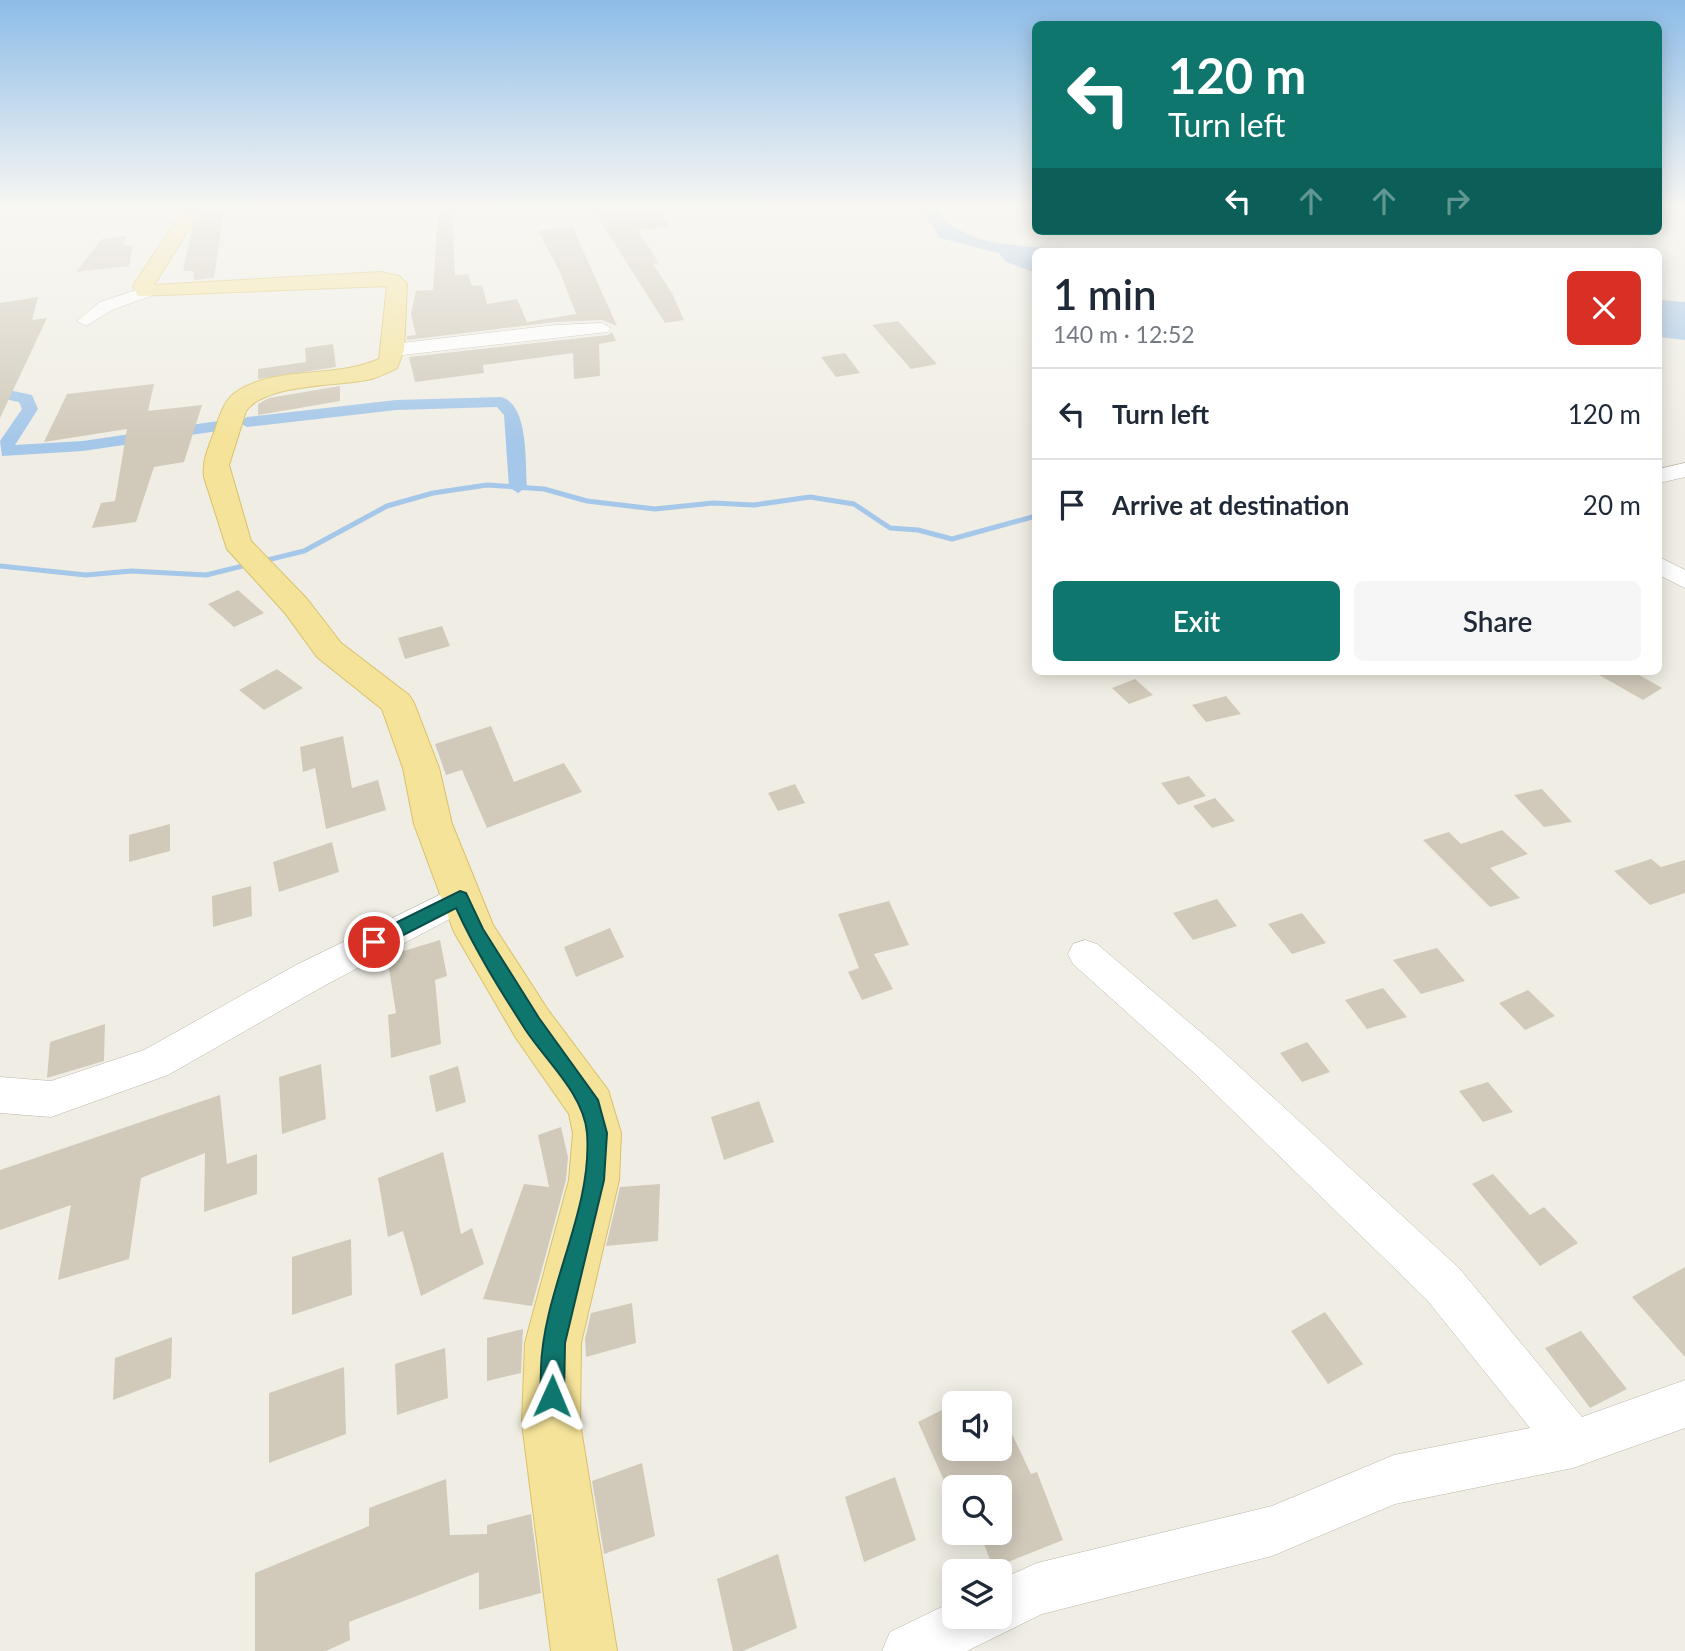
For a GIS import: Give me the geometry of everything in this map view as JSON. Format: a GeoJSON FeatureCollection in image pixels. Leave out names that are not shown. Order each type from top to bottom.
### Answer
{"type":"FeatureCollection","features":[{"type":"Feature","properties":{"kind":"main road"},"geometry":{"type":"LineString","coordinates":[[144,285],[145,292],[262,285]]}},
{"type":"Feature","properties":{"kind":"main road"},"geometry":{"type":"LineString","coordinates":[[397,285],[393,350],[389,363],[380,369],[268,387],[243,398],[234,410],[216,465],[237,543],[296,606],[330,650],[397,703],[421,768],[433,824],[475,932],[532,1024],[592,1106],[597,1133],[594,1180],[553,1343],[551,1423],[584,1651]]}},
{"type":"Feature","properties":{"kind":"street"},"geometry":{"type":"LineString","coordinates":[[86,321],[106,306],[145,292]]}},
{"type":"Feature","properties":{"kind":"street"},"geometry":{"type":"LineString","coordinates":[[393,350],[555,330],[602,328]]}},
{"type":"Feature","properties":{"kind":"street"},"geometry":{"type":"LineString","coordinates":[[1662,476],[1685,470]]}},
{"type":"Feature","properties":{"kind":"street"},"geometry":{"type":"LineString","coordinates":[[1662,566],[1685,581]]}},
{"type":"Feature","properties":{"kind":"street"},"geometry":{"type":"LineString","coordinates":[[0,1095],[51,1100],[155,1063],[309,976],[460,898]]}},
{"type":"Feature","properties":{"kind":"street"},"geometry":{"type":"LineString","coordinates":[[1085,954],[1204,1058],[1443,1284],[1573,1444]]}},
{"type":"Feature","properties":{"kind":"street"},"geometry":{"type":"LineString","coordinates":[[1012,1601],[1037,1589],[1272,1531],[1394,1480],[1573,1444],[1685,1405]]}},
{"type":"Feature","properties":{"kind":"street"},"geometry":{"type":"LineString","coordinates":[[909,1651],[954,1629]]}},
{"type":"Feature","properties":{"kind":"water"},"geometry":{"type":"Polygon","coordinates":[[[1662,300],[1685,302],[1685,340],[1662,337],[1662,300]]]}},
{"type":"Feature","properties":{"kind":"building"},"geometry":{"type":"Polygon","coordinates":[[[433,285],[482,285],[487,304],[517,299],[527,322],[576,314],[565,285],[599,285],[617,326],[602,320],[555,322],[407,340],[407,336],[416,335],[411,314],[416,291],[433,290],[433,285]]]}},
{"type":"Feature","properties":{"kind":"building"},"geometry":{"type":"Polygon","coordinates":[[[641,285],[667,285],[672,293],[684,320],[665,323],[641,285]]]}},
{"type":"Feature","properties":{"kind":"building"},"geometry":{"type":"Polygon","coordinates":[[[38,297],[32,320],[47,318],[0,418],[0,303],[38,297]]]}},
{"type":"Feature","properties":{"kind":"building"},"geometry":{"type":"Polygon","coordinates":[[[898,321],[937,364],[911,369],[872,325],[898,321]]]}},
{"type":"Feature","properties":{"kind":"building"},"geometry":{"type":"Polygon","coordinates":[[[612,332],[616,341],[599,344],[600,376],[574,379],[573,353],[483,365],[484,373],[415,382],[409,357],[608,335],[612,332]]]}},
{"type":"Feature","properties":{"kind":"building"},"geometry":{"type":"Polygon","coordinates":[[[333,344],[336,367],[258,379],[258,369],[306,362],[305,348],[333,344]]]}},
{"type":"Feature","properties":{"kind":"building"},"geometry":{"type":"Polygon","coordinates":[[[845,353],[860,373],[836,377],[821,357],[845,353]]]}},
{"type":"Feature","properties":{"kind":"building"},"geometry":{"type":"Polygon","coordinates":[[[154,384],[148,411],[202,405],[184,462],[154,467],[136,522],[92,528],[101,503],[115,501],[127,429],[44,442],[67,394],[154,384]]]}},
{"type":"Feature","properties":{"kind":"building"},"geometry":{"type":"Polygon","coordinates":[[[340,386],[340,401],[258,415],[258,404],[269,398],[340,386]]]}},
{"type":"Feature","properties":{"kind":"building"},"geometry":{"type":"Polygon","coordinates":[[[238,590],[264,613],[234,627],[208,604],[238,590]]]}},
{"type":"Feature","properties":{"kind":"building"},"geometry":{"type":"Polygon","coordinates":[[[442,626],[450,646],[405,659],[398,638],[442,626]]]}},
{"type":"Feature","properties":{"kind":"building"},"geometry":{"type":"Polygon","coordinates":[[[277,669],[303,688],[264,710],[239,690],[277,669]]]}},
{"type":"Feature","properties":{"kind":"building"},"geometry":{"type":"Polygon","coordinates":[[[1599,675],[1639,675],[1662,688],[1643,700],[1599,675]]]}},
{"type":"Feature","properties":{"kind":"building"},"geometry":{"type":"Polygon","coordinates":[[[1135,679],[1153,695],[1129,704],[1112,688],[1135,679]]]}},
{"type":"Feature","properties":{"kind":"building"},"geometry":{"type":"Polygon","coordinates":[[[1226,696],[1241,714],[1206,722],[1192,705],[1226,696]]]}},
{"type":"Feature","properties":{"kind":"building"},"geometry":{"type":"Polygon","coordinates":[[[491,726],[514,782],[564,763],[582,792],[487,828],[462,770],[446,775],[435,744],[491,726]]]}},
{"type":"Feature","properties":{"kind":"building"},"geometry":{"type":"Polygon","coordinates":[[[343,736],[352,788],[378,780],[386,810],[326,829],[315,768],[303,772],[300,747],[343,736]]]}},
{"type":"Feature","properties":{"kind":"building"},"geometry":{"type":"Polygon","coordinates":[[[1189,776],[1206,796],[1178,805],[1161,783],[1189,776]]]}},
{"type":"Feature","properties":{"kind":"building"},"geometry":{"type":"Polygon","coordinates":[[[795,784],[805,803],[778,811],[768,793],[795,784]]]}},
{"type":"Feature","properties":{"kind":"building"},"geometry":{"type":"Polygon","coordinates":[[[1542,789],[1572,822],[1544,827],[1514,795],[1542,789]]]}},
{"type":"Feature","properties":{"kind":"building"},"geometry":{"type":"Polygon","coordinates":[[[1215,798],[1235,821],[1212,828],[1193,806],[1215,798]]]}},
{"type":"Feature","properties":{"kind":"building"},"geometry":{"type":"Polygon","coordinates":[[[170,824],[170,851],[129,862],[129,835],[170,824]]]}},
{"type":"Feature","properties":{"kind":"building"},"geometry":{"type":"Polygon","coordinates":[[[1502,830],[1528,854],[1490,868],[1520,898],[1490,907],[1423,840],[1449,832],[1461,844],[1502,830]]]}},
{"type":"Feature","properties":{"kind":"building"},"geometry":{"type":"Polygon","coordinates":[[[332,842],[339,872],[279,892],[273,862],[332,842]]]}},
{"type":"Feature","properties":{"kind":"building"},"geometry":{"type":"Polygon","coordinates":[[[1651,859],[1661,867],[1685,860],[1685,893],[1650,905],[1614,871],[1651,859]]]}},
{"type":"Feature","properties":{"kind":"building"},"geometry":{"type":"Polygon","coordinates":[[[251,886],[252,916],[213,927],[212,896],[251,886]]]}},
{"type":"Feature","properties":{"kind":"building"},"geometry":{"type":"Polygon","coordinates":[[[1217,899],[1237,926],[1193,940],[1173,913],[1217,899]]]}},
{"type":"Feature","properties":{"kind":"building"},"geometry":{"type":"Polygon","coordinates":[[[889,901],[909,945],[874,954],[893,989],[862,1000],[848,972],[859,968],[838,914],[889,901]]]}},
{"type":"Feature","properties":{"kind":"building"},"geometry":{"type":"Polygon","coordinates":[[[1302,913],[1326,943],[1292,954],[1268,924],[1302,913]]]}},
{"type":"Feature","properties":{"kind":"building"},"geometry":{"type":"Polygon","coordinates":[[[610,928],[624,957],[576,977],[564,947],[610,928]]]}},
{"type":"Feature","properties":{"kind":"building"},"geometry":{"type":"Polygon","coordinates":[[[440,940],[447,976],[435,980],[441,1044],[391,1058],[388,1015],[396,1013],[387,956],[440,940]]]}},
{"type":"Feature","properties":{"kind":"building"},"geometry":{"type":"Polygon","coordinates":[[[1437,948],[1465,981],[1421,994],[1393,960],[1437,948]]]}},
{"type":"Feature","properties":{"kind":"building"},"geometry":{"type":"Polygon","coordinates":[[[1383,988],[1407,1017],[1367,1029],[1345,1000],[1383,988]]]}},
{"type":"Feature","properties":{"kind":"building"},"geometry":{"type":"Polygon","coordinates":[[[1528,990],[1555,1016],[1525,1030],[1499,1003],[1528,990]]]}},
{"type":"Feature","properties":{"kind":"building"},"geometry":{"type":"Polygon","coordinates":[[[105,1024],[104,1061],[47,1078],[50,1042],[105,1024]]]}},
{"type":"Feature","properties":{"kind":"building"},"geometry":{"type":"Polygon","coordinates":[[[1307,1042],[1330,1072],[1302,1082],[1280,1053],[1307,1042]]]}},
{"type":"Feature","properties":{"kind":"building"},"geometry":{"type":"Polygon","coordinates":[[[321,1064],[326,1119],[282,1134],[279,1077],[321,1064]]]}},
{"type":"Feature","properties":{"kind":"building"},"geometry":{"type":"Polygon","coordinates":[[[458,1066],[466,1102],[436,1112],[429,1076],[458,1066]]]}},
{"type":"Feature","properties":{"kind":"building"},"geometry":{"type":"Polygon","coordinates":[[[1488,1082],[1513,1112],[1483,1122],[1459,1091],[1488,1082]]]}},
{"type":"Feature","properties":{"kind":"building"},"geometry":{"type":"Polygon","coordinates":[[[220,1095],[227,1164],[257,1154],[257,1194],[204,1212],[205,1153],[141,1178],[129,1259],[58,1280],[71,1205],[0,1230],[0,1170],[220,1095]]]}},
{"type":"Feature","properties":{"kind":"building"},"geometry":{"type":"Polygon","coordinates":[[[759,1101],[774,1142],[724,1160],[711,1117],[759,1101]]]}},
{"type":"Feature","properties":{"kind":"building"},"geometry":{"type":"Polygon","coordinates":[[[561,1127],[568,1157],[566,1180],[532,1306],[483,1299],[524,1184],[549,1187],[538,1135],[561,1127]]]}},
{"type":"Feature","properties":{"kind":"building"},"geometry":{"type":"Polygon","coordinates":[[[443,1152],[461,1234],[472,1228],[484,1264],[421,1296],[403,1231],[388,1237],[378,1178],[443,1152]]]}},
{"type":"Feature","properties":{"kind":"building"},"geometry":{"type":"Polygon","coordinates":[[[1493,1174],[1530,1215],[1544,1207],[1578,1243],[1540,1266],[1472,1184],[1493,1174]]]}},
{"type":"Feature","properties":{"kind":"building"},"geometry":{"type":"Polygon","coordinates":[[[660,1184],[658,1241],[606,1246],[620,1187],[660,1184]]]}},
{"type":"Feature","properties":{"kind":"building"},"geometry":{"type":"Polygon","coordinates":[[[351,1239],[352,1295],[292,1315],[292,1257],[351,1239]]]}},
{"type":"Feature","properties":{"kind":"building"},"geometry":{"type":"Polygon","coordinates":[[[1685,1267],[1685,1357],[1632,1297],[1685,1267]]]}},
{"type":"Feature","properties":{"kind":"building"},"geometry":{"type":"Polygon","coordinates":[[[632,1303],[636,1343],[586,1357],[585,1339],[591,1313],[632,1303]]]}},
{"type":"Feature","properties":{"kind":"building"},"geometry":{"type":"Polygon","coordinates":[[[1325,1312],[1363,1364],[1328,1384],[1291,1331],[1325,1312]]]}},
{"type":"Feature","properties":{"kind":"building"},"geometry":{"type":"Polygon","coordinates":[[[523,1329],[521,1373],[487,1381],[487,1338],[523,1329]]]}},
{"type":"Feature","properties":{"kind":"building"},"geometry":{"type":"Polygon","coordinates":[[[1581,1331],[1627,1389],[1590,1408],[1545,1348],[1581,1331]]]}},
{"type":"Feature","properties":{"kind":"building"},"geometry":{"type":"Polygon","coordinates":[[[172,1337],[171,1378],[113,1400],[115,1358],[172,1337]]]}},
{"type":"Feature","properties":{"kind":"building"},"geometry":{"type":"Polygon","coordinates":[[[445,1348],[448,1398],[397,1415],[395,1364],[445,1348]]]}},
{"type":"Feature","properties":{"kind":"building"},"geometry":{"type":"Polygon","coordinates":[[[344,1367],[346,1434],[269,1463],[269,1393],[344,1367]]]}},
{"type":"Feature","properties":{"kind":"building"},"geometry":{"type":"Polygon","coordinates":[[[942,1410],[942,1461],[1012,1461],[1012,1434],[1031,1474],[1037,1472],[1063,1540],[1012,1560],[990,1559],[984,1545],[1012,1545],[1012,1475],[942,1476],[918,1422],[942,1410]]]}},
{"type":"Feature","properties":{"kind":"building"},"geometry":{"type":"Polygon","coordinates":[[[642,1463],[655,1536],[604,1554],[592,1481],[642,1463]]]}},
{"type":"Feature","properties":{"kind":"building"},"geometry":{"type":"Polygon","coordinates":[[[895,1477],[916,1540],[864,1562],[845,1497],[895,1477]]]}},
{"type":"Feature","properties":{"kind":"building"},"geometry":{"type":"Polygon","coordinates":[[[446,1479],[450,1535],[487,1534],[487,1525],[531,1514],[541,1593],[479,1610],[479,1572],[349,1622],[350,1640],[326,1651],[255,1651],[255,1573],[369,1526],[369,1508],[446,1479]]]}},
{"type":"Feature","properties":{"kind":"building"},"geometry":{"type":"Polygon","coordinates":[[[778,1554],[797,1628],[743,1651],[733,1651],[717,1579],[778,1554]]]}},
{"type":"Feature","properties":{"kind":"waterway"},"geometry":{"type":"LineString","coordinates":[[0,393],[26,399],[30,409],[2,451],[83,446],[218,426]]}},
{"type":"Feature","properties":{"kind":"waterway"},"geometry":{"type":"LineString","coordinates":[[247,422],[396,405],[501,402],[512,414],[518,487]]}},
{"type":"Feature","properties":{"kind":"waterway"},"geometry":{"type":"LineString","coordinates":[[0,566],[86,575],[131,571],[206,575],[304,551],[387,506],[433,493],[487,485],[544,489],[587,501],[655,509],[713,503],[754,505],[810,497],[854,504],[890,528],[918,530],[952,539],[1032,517]]}},
{"type":"Feature","properties":{"kind":"route"},"geometry":{"type":"LineString","coordinates":[[374,942],[460,898],[475,932],[532,1024],[592,1106],[597,1133],[594,1180],[553,1343],[552,1396]]}}]}
